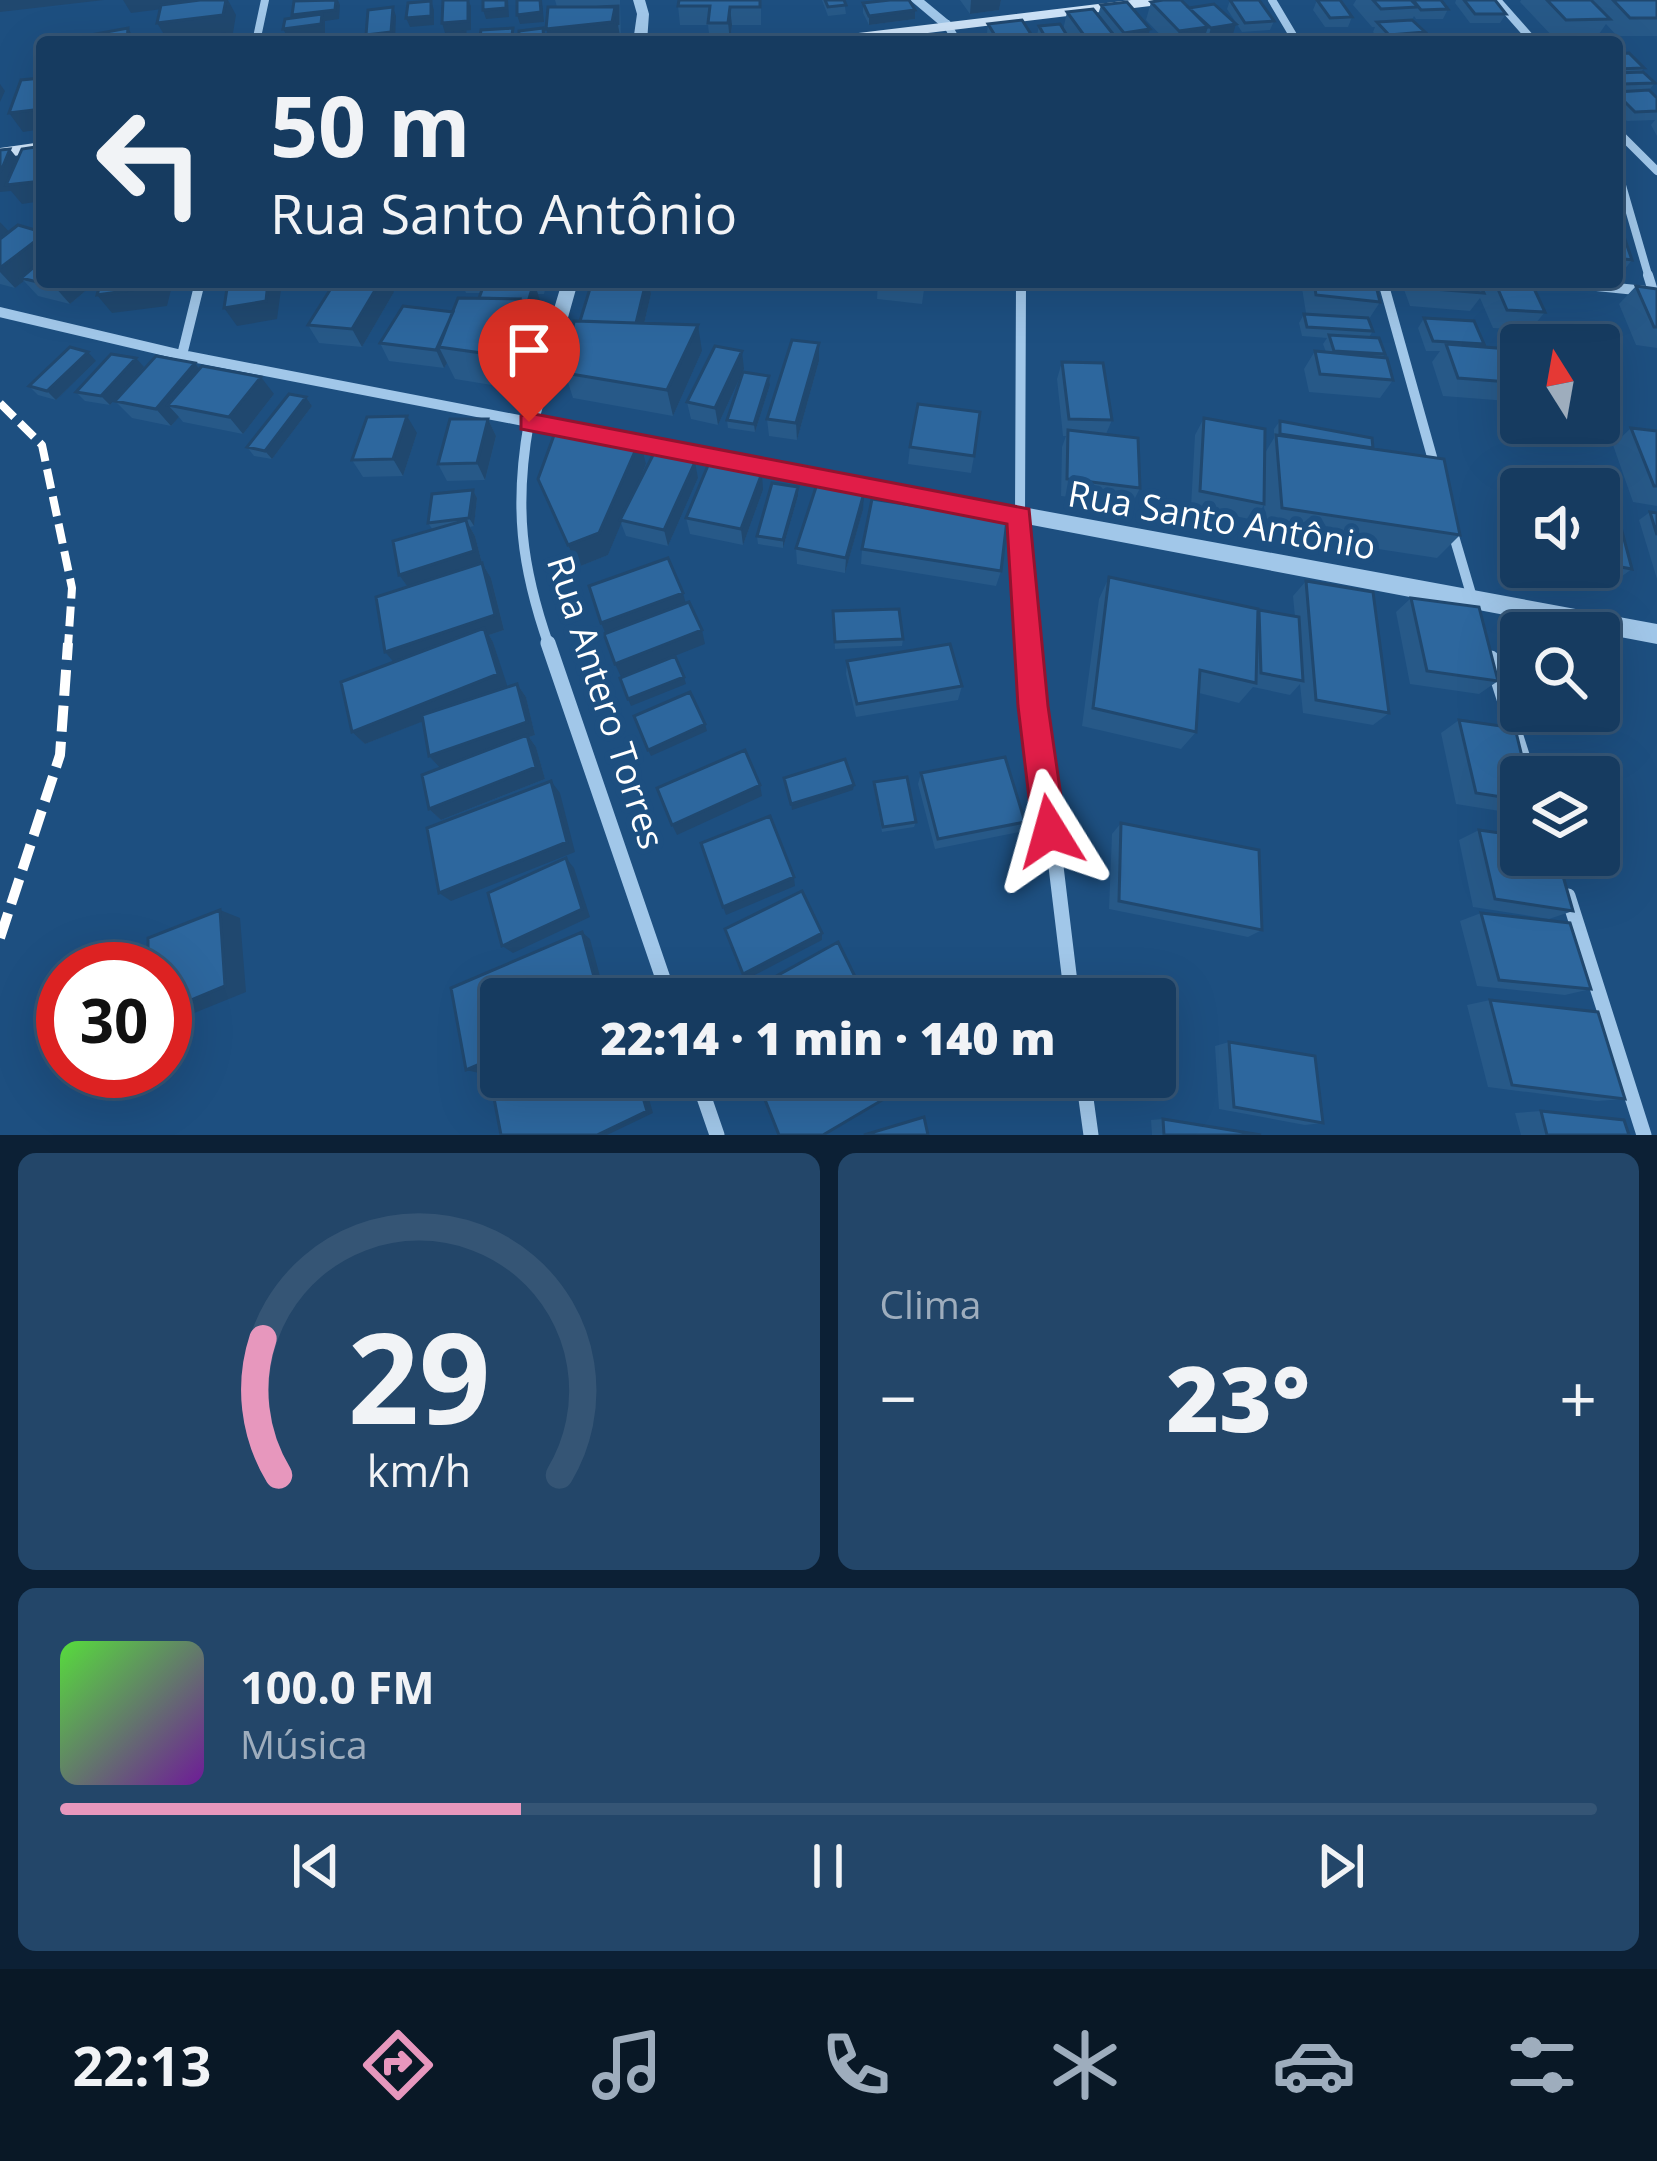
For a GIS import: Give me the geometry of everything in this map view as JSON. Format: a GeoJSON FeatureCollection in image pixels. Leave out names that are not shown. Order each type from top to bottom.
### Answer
{"type":"FeatureCollection","features":[{"type":"Feature","properties":{"kind":"main road"},"geometry":{"type":"LineString","coordinates":[[861,36],[1167,0]]}},
{"type":"Feature","properties":{"kind":"main road"},"geometry":{"type":"LineString","coordinates":[[0,153],[36,148]]}},
{"type":"Feature","properties":{"kind":"street"},"geometry":{"type":"LineString","coordinates":[[257,36],[265,0]]}},
{"type":"Feature","properties":{"kind":"street"},"geometry":{"type":"LineString","coordinates":[[639,0],[641,36]]}},
{"type":"Feature","properties":{"kind":"street"},"geometry":{"type":"LineString","coordinates":[[916,0],[948,24]]}},
{"type":"Feature","properties":{"kind":"street"},"geometry":{"type":"LineString","coordinates":[[944,0],[955,36]]}},
{"type":"Feature","properties":{"kind":"street"},"geometry":{"type":"LineString","coordinates":[[1272,0],[1293,36]]}},
{"type":"Feature","properties":{"kind":"street"},"geometry":{"type":"LineString","coordinates":[[1497,0],[1529,36]]}},
{"type":"Feature","properties":{"kind":"street"},"geometry":{"type":"LineString","coordinates":[[1623,137],[1657,171]]}},
{"type":"Feature","properties":{"kind":"street"},"geometry":{"type":"LineString","coordinates":[[1616,288],[1655,292],[1623,188]]}},
{"type":"Feature","properties":{"kind":"street"},"geometry":{"type":"LineString","coordinates":[[182,355],[199,288]]}},
{"type":"Feature","properties":{"kind":"street","name":"Rua Antero Torres"},"geometry":{"type":"LineString","coordinates":[[568,288],[519,471],[519,534],[526,580],[663,978]]}},
{"type":"Feature","properties":{"kind":"street"},"geometry":{"type":"LineString","coordinates":[[1021,288],[1020,516],[1033,706],[1069,978]]}},
{"type":"Feature","properties":{"kind":"street"},"geometry":{"type":"LineString","coordinates":[[1385,288],[1440,486]]}},
{"type":"Feature","properties":{"kind":"street","name":"Rua Santo Antônio"},"geometry":{"type":"LineString","coordinates":[[0,312],[182,355],[1020,516],[1476,611],[1657,634]]}},
{"type":"Feature","properties":{"kind":"street"},"geometry":{"type":"LineString","coordinates":[[1447,509],[1476,611]]}},
{"type":"Feature","properties":{"kind":"street"},"geometry":{"type":"LineString","coordinates":[[1486,644],[1522,756]]}},
{"type":"Feature","properties":{"kind":"street"},"geometry":{"type":"LineString","coordinates":[[1561,876],[1645,1135]]}},
{"type":"Feature","properties":{"kind":"street"},"geometry":{"type":"LineString","coordinates":[[705,1098],[717,1135]]}},
{"type":"Feature","properties":{"kind":"street"},"geometry":{"type":"LineString","coordinates":[[1086,1098],[1091,1135]]}},
{"type":"Feature","properties":{"kind":"building"},"geometry":{"type":"Polygon","coordinates":[[[226,0],[223,15],[157,23],[161,5],[226,0]]]}},
{"type":"Feature","properties":{"kind":"building"},"geometry":{"type":"Polygon","coordinates":[[[336,0],[335,10],[292,15],[294,1],[336,0]]]}},
{"type":"Feature","properties":{"kind":"building"},"geometry":{"type":"Polygon","coordinates":[[[443,0],[468,0],[468,21],[442,23],[443,0]]]}},
{"type":"Feature","properties":{"kind":"building"},"geometry":{"type":"Polygon","coordinates":[[[483,0],[506,0],[506,8],[483,10],[483,0]]]}},
{"type":"Feature","properties":{"kind":"building"},"geometry":{"type":"Polygon","coordinates":[[[517,0],[540,0],[541,12],[517,15],[517,0]]]}},
{"type":"Feature","properties":{"kind":"building"},"geometry":{"type":"Polygon","coordinates":[[[679,0],[760,0],[760,7],[730,7],[728,23],[708,23],[710,6],[678,6],[679,0]]]}},
{"type":"Feature","properties":{"kind":"building"},"geometry":{"type":"Polygon","coordinates":[[[825,0],[844,0],[846,5],[828,7],[825,0]]]}},
{"type":"Feature","properties":{"kind":"building"},"geometry":{"type":"Polygon","coordinates":[[[909,0],[915,10],[869,16],[863,3],[909,0]]]}},
{"type":"Feature","properties":{"kind":"building"},"geometry":{"type":"Polygon","coordinates":[[[1181,0],[1208,27],[1179,31],[1151,2],[1181,0]]]}},
{"type":"Feature","properties":{"kind":"building"},"geometry":{"type":"Polygon","coordinates":[[[1230,0],[1259,0],[1274,21],[1245,23],[1230,0]]]}},
{"type":"Feature","properties":{"kind":"building"},"geometry":{"type":"Polygon","coordinates":[[[1317,0],[1340,0],[1352,17],[1330,18],[1317,0]]]}},
{"type":"Feature","properties":{"kind":"building"},"geometry":{"type":"Polygon","coordinates":[[[1373,0],[1411,0],[1418,7],[1381,9],[1373,0]]]}},
{"type":"Feature","properties":{"kind":"building"},"geometry":{"type":"Polygon","coordinates":[[[1413,0],[1441,0],[1448,9],[1421,10],[1413,0]]]}},
{"type":"Feature","properties":{"kind":"building"},"geometry":{"type":"Polygon","coordinates":[[[1464,0],[1495,0],[1506,14],[1475,14],[1464,0]]]}},
{"type":"Feature","properties":{"kind":"building"},"geometry":{"type":"Polygon","coordinates":[[[1547,0],[1591,0],[1610,19],[1566,20],[1547,0]]]}},
{"type":"Feature","properties":{"kind":"building"},"geometry":{"type":"Polygon","coordinates":[[[1613,0],[1657,0],[1657,18],[1630,18],[1613,0]]]}},
{"type":"Feature","properties":{"kind":"building"},"geometry":{"type":"Polygon","coordinates":[[[431,1],[431,16],[406,18],[408,3],[431,1]]]}},
{"type":"Feature","properties":{"kind":"building"},"geometry":{"type":"Polygon","coordinates":[[[1127,2],[1150,29],[1124,33],[1101,5],[1127,2]]]}},
{"type":"Feature","properties":{"kind":"building"},"geometry":{"type":"Polygon","coordinates":[[[1214,4],[1236,24],[1211,28],[1189,8],[1214,4]]]}},
{"type":"Feature","properties":{"kind":"building"},"geometry":{"type":"Polygon","coordinates":[[[393,7],[391,32],[366,35],[368,10],[393,7]]]}},
{"type":"Feature","properties":{"kind":"building"},"geometry":{"type":"Polygon","coordinates":[[[548,7],[615,7],[612,22],[546,29],[548,7]]]}},
{"type":"Feature","properties":{"kind":"building"},"geometry":{"type":"Polygon","coordinates":[[[1093,9],[1113,34],[1085,36],[1067,12],[1093,9]]]}},
{"type":"Feature","properties":{"kind":"building"},"geometry":{"type":"Polygon","coordinates":[[[322,14],[321,24],[283,29],[285,19],[322,14]]]}},
{"type":"Feature","properties":{"kind":"building"},"geometry":{"type":"Polygon","coordinates":[[[1022,20],[1032,36],[995,36],[988,24],[1022,20]]]}},
{"type":"Feature","properties":{"kind":"building"},"geometry":{"type":"Polygon","coordinates":[[[1412,20],[1425,32],[1389,35],[1377,22],[1412,20]]]}},
{"type":"Feature","properties":{"kind":"building"},"geometry":{"type":"Polygon","coordinates":[[[1060,24],[1067,36],[1045,36],[1039,26],[1060,24]]]}},
{"type":"Feature","properties":{"kind":"building"},"geometry":{"type":"Polygon","coordinates":[[[128,28],[127,36],[85,36],[128,28]]]}},
{"type":"Feature","properties":{"kind":"building"},"geometry":{"type":"Polygon","coordinates":[[[513,28],[512,36],[480,36],[481,30],[513,28]]]}},
{"type":"Feature","properties":{"kind":"building"},"geometry":{"type":"Polygon","coordinates":[[[543,28],[544,36],[519,36],[519,31],[543,28]]]}},
{"type":"Feature","properties":{"kind":"building"},"geometry":{"type":"Polygon","coordinates":[[[1629,53],[1644,68],[1623,69],[1623,54],[1629,53]]]}},
{"type":"Feature","properties":{"kind":"building"},"geometry":{"type":"Polygon","coordinates":[[[1643,72],[1655,83],[1623,84],[1623,73],[1643,72]]]}},
{"type":"Feature","properties":{"kind":"building"},"geometry":{"type":"Polygon","coordinates":[[[36,79],[36,110],[9,113],[21,80],[36,79]]]}},
{"type":"Feature","properties":{"kind":"building"},"geometry":{"type":"Polygon","coordinates":[[[1649,90],[1657,98],[1657,111],[1635,112],[1623,100],[1623,92],[1649,90]]]}},
{"type":"Feature","properties":{"kind":"building"},"geometry":{"type":"Polygon","coordinates":[[[36,147],[36,182],[6,185],[22,149],[36,147]]]}},
{"type":"Feature","properties":{"kind":"building"},"geometry":{"type":"Polygon","coordinates":[[[10,149],[1,171],[0,172],[0,150],[10,149]]]}},
{"type":"Feature","properties":{"kind":"building"},"geometry":{"type":"Polygon","coordinates":[[[18,225],[36,230],[36,241],[0,268],[0,239],[18,225]]]}},
{"type":"Feature","properties":{"kind":"building"},"geometry":{"type":"Polygon","coordinates":[[[1623,234],[1632,260],[1623,259],[1623,234]]]}},
{"type":"Feature","properties":{"kind":"building"},"geometry":{"type":"Polygon","coordinates":[[[36,265],[36,282],[21,278],[36,265]]]}},
{"type":"Feature","properties":{"kind":"building"},"geometry":{"type":"Polygon","coordinates":[[[1636,286],[1657,289],[1657,327],[1654,327],[1636,286]]]}},
{"type":"Feature","properties":{"kind":"building"},"geometry":{"type":"Polygon","coordinates":[[[99,288],[145,288],[97,295],[99,288]]]}},
{"type":"Feature","properties":{"kind":"building"},"geometry":{"type":"Polygon","coordinates":[[[227,288],[267,288],[266,301],[224,308],[227,288]]]}},
{"type":"Feature","properties":{"kind":"building"},"geometry":{"type":"Polygon","coordinates":[[[331,288],[376,288],[352,329],[308,325],[331,288]]]}},
{"type":"Feature","properties":{"kind":"building"},"geometry":{"type":"Polygon","coordinates":[[[483,288],[532,288],[526,309],[520,299],[479,298],[483,288]]]}},
{"type":"Feature","properties":{"kind":"building"},"geometry":{"type":"Polygon","coordinates":[[[590,288],[645,288],[636,323],[580,321],[590,288]]]}},
{"type":"Feature","properties":{"kind":"building"},"geometry":{"type":"Polygon","coordinates":[[[1315,288],[1376,288],[1380,302],[1316,295],[1315,288]]]}},
{"type":"Feature","properties":{"kind":"building"},"geometry":{"type":"Polygon","coordinates":[[[1422,288],[1482,288],[1484,293],[1422,288]]]}},
{"type":"Feature","properties":{"kind":"building"},"geometry":{"type":"Polygon","coordinates":[[[1498,288],[1534,288],[1545,312],[1507,310],[1498,288]]]}},
{"type":"Feature","properties":{"kind":"building"},"geometry":{"type":"Polygon","coordinates":[[[458,298],[520,299],[503,356],[439,347],[458,298]]]}},
{"type":"Feature","properties":{"kind":"building"},"geometry":{"type":"Polygon","coordinates":[[[403,306],[453,312],[436,350],[380,343],[403,306]]]}},
{"type":"Feature","properties":{"kind":"building"},"geometry":{"type":"Polygon","coordinates":[[[1304,314],[1368,318],[1373,331],[1307,327],[1304,314]]]}},
{"type":"Feature","properties":{"kind":"building"},"geometry":{"type":"Polygon","coordinates":[[[1424,318],[1474,321],[1484,344],[1433,341],[1424,318]]]}},
{"type":"Feature","properties":{"kind":"building"},"geometry":{"type":"Polygon","coordinates":[[[574,321],[698,325],[667,390],[565,373],[574,321]]]}},
{"type":"Feature","properties":{"kind":"building"},"geometry":{"type":"Polygon","coordinates":[[[1329,335],[1379,338],[1385,354],[1334,351],[1329,335]]]}},
{"type":"Feature","properties":{"kind":"building"},"geometry":{"type":"Polygon","coordinates":[[[792,340],[819,343],[796,423],[767,419],[792,340]]]}},
{"type":"Feature","properties":{"kind":"building"},"geometry":{"type":"Polygon","coordinates":[[[1446,344],[1500,348],[1500,381],[1458,378],[1446,344]]]}},
{"type":"Feature","properties":{"kind":"building"},"geometry":{"type":"Polygon","coordinates":[[[715,346],[742,351],[715,408],[687,402],[715,346]]]}},
{"type":"Feature","properties":{"kind":"building"},"geometry":{"type":"Polygon","coordinates":[[[70,347],[88,352],[47,391],[29,386],[70,347]]]}},
{"type":"Feature","properties":{"kind":"building"},"geometry":{"type":"Polygon","coordinates":[[[1315,351],[1387,358],[1393,380],[1320,374],[1315,351]]]}},
{"type":"Feature","properties":{"kind":"building"},"geometry":{"type":"Polygon","coordinates":[[[111,354],[136,358],[101,396],[76,392],[111,354]]]}},
{"type":"Feature","properties":{"kind":"building"},"geometry":{"type":"Polygon","coordinates":[[[156,356],[195,363],[156,409],[115,401],[156,356]]]}},
{"type":"Feature","properties":{"kind":"building"},"geometry":{"type":"Polygon","coordinates":[[[1062,362],[1103,363],[1112,420],[1069,419],[1062,362]]]}},
{"type":"Feature","properties":{"kind":"building"},"geometry":{"type":"Polygon","coordinates":[[[202,366],[261,377],[229,417],[168,405],[202,366]]]}},
{"type":"Feature","properties":{"kind":"building"},"geometry":{"type":"Polygon","coordinates":[[[743,372],[769,376],[754,424],[727,420],[743,372]]]}},
{"type":"Feature","properties":{"kind":"building"},"geometry":{"type":"Polygon","coordinates":[[[289,394],[306,397],[265,451],[247,447],[289,394]]]}},
{"type":"Feature","properties":{"kind":"building"},"geometry":{"type":"Polygon","coordinates":[[[918,404],[980,412],[974,456],[910,447],[918,404]]]}},
{"type":"Feature","properties":{"kind":"building"},"geometry":{"type":"Polygon","coordinates":[[[407,416],[393,459],[352,460],[367,417],[407,416]]]}},
{"type":"Feature","properties":{"kind":"building"},"geometry":{"type":"Polygon","coordinates":[[[1204,418],[1265,429],[1264,504],[1200,491],[1204,418]]]}},
{"type":"Feature","properties":{"kind":"building"},"geometry":{"type":"Polygon","coordinates":[[[450,419],[488,419],[477,463],[438,464],[450,419]]]}},
{"type":"Feature","properties":{"kind":"building"},"geometry":{"type":"Polygon","coordinates":[[[1280,421],[1372,438],[1373,448],[1280,434],[1280,421]]]}},
{"type":"Feature","properties":{"kind":"building"},"geometry":{"type":"Polygon","coordinates":[[[557,427],[640,440],[599,533],[568,545],[538,479],[557,427]]]}},
{"type":"Feature","properties":{"kind":"building"},"geometry":{"type":"Polygon","coordinates":[[[1631,428],[1657,431],[1657,486],[1654,486],[1631,428]]]}},
{"type":"Feature","properties":{"kind":"building"},"geometry":{"type":"Polygon","coordinates":[[[1068,430],[1138,438],[1140,488],[1067,479],[1068,430]]]}},
{"type":"Feature","properties":{"kind":"building"},"geometry":{"type":"Polygon","coordinates":[[[1276,435],[1444,459],[1460,535],[1282,508],[1276,435]]]}},
{"type":"Feature","properties":{"kind":"building"},"geometry":{"type":"Polygon","coordinates":[[[654,453],[695,462],[664,530],[620,520],[654,453]]]}},
{"type":"Feature","properties":{"kind":"building"},"geometry":{"type":"Polygon","coordinates":[[[709,463],[762,473],[741,529],[686,518],[709,463]]]}},
{"type":"Feature","properties":{"kind":"building"},"geometry":{"type":"Polygon","coordinates":[[[772,483],[798,487],[783,540],[757,536],[772,483]]]}},
{"type":"Feature","properties":{"kind":"building"},"geometry":{"type":"Polygon","coordinates":[[[817,484],[864,493],[846,558],[796,548],[817,484]]]}},
{"type":"Feature","properties":{"kind":"building"},"geometry":{"type":"Polygon","coordinates":[[[473,490],[469,518],[428,523],[432,494],[473,490]]]}},
{"type":"Feature","properties":{"kind":"building"},"geometry":{"type":"Polygon","coordinates":[[[872,499],[1007,520],[1001,571],[862,549],[872,499]]]}},
{"type":"Feature","properties":{"kind":"building"},"geometry":{"type":"Polygon","coordinates":[[[466,520],[474,551],[399,575],[393,541],[466,520]]]}},
{"type":"Feature","properties":{"kind":"building"},"geometry":{"type":"Polygon","coordinates":[[[1620,524],[1632,569],[1620,567],[1620,524]]]}},
{"type":"Feature","properties":{"kind":"building"},"geometry":{"type":"Polygon","coordinates":[[[668,558],[683,593],[601,623],[589,586],[668,558]]]}},
{"type":"Feature","properties":{"kind":"building"},"geometry":{"type":"Polygon","coordinates":[[[482,563],[495,615],[385,652],[376,597],[482,563]]]}},
{"type":"Feature","properties":{"kind":"building"},"geometry":{"type":"Polygon","coordinates":[[[1109,577],[1258,609],[1256,683],[1200,670],[1196,732],[1093,708],[1109,577]]]}},
{"type":"Feature","properties":{"kind":"building"},"geometry":{"type":"Polygon","coordinates":[[[1306,581],[1373,592],[1389,713],[1316,700],[1306,581]]]}},
{"type":"Feature","properties":{"kind":"building"},"geometry":{"type":"Polygon","coordinates":[[[1411,598],[1479,607],[1498,681],[1427,671],[1411,598]]]}},
{"type":"Feature","properties":{"kind":"building"},"geometry":{"type":"Polygon","coordinates":[[[689,602],[702,630],[615,664],[604,634],[689,602]]]}},
{"type":"Feature","properties":{"kind":"building"},"geometry":{"type":"Polygon","coordinates":[[[899,609],[903,639],[835,642],[833,611],[899,609]]]}},
{"type":"Feature","properties":{"kind":"building"},"geometry":{"type":"Polygon","coordinates":[[[1259,610],[1299,617],[1303,681],[1261,673],[1259,610]]]}},
{"type":"Feature","properties":{"kind":"building"},"geometry":{"type":"Polygon","coordinates":[[[484,628],[498,674],[352,732],[341,682],[484,628]]]}},
{"type":"Feature","properties":{"kind":"building"},"geometry":{"type":"Polygon","coordinates":[[[950,644],[962,686],[857,704],[847,661],[950,644]]]}},
{"type":"Feature","properties":{"kind":"building"},"geometry":{"type":"Polygon","coordinates":[[[675,656],[684,677],[628,699],[620,678],[675,656]]]}},
{"type":"Feature","properties":{"kind":"building"},"geometry":{"type":"Polygon","coordinates":[[[517,684],[527,722],[429,756],[422,715],[517,684]]]}},
{"type":"Feature","properties":{"kind":"building"},"geometry":{"type":"Polygon","coordinates":[[[690,692],[705,724],[648,750],[634,716],[690,692]]]}},
{"type":"Feature","properties":{"kind":"building"},"geometry":{"type":"Polygon","coordinates":[[[1459,720],[1516,732],[1522,756],[1500,756],[1500,797],[1476,793],[1459,720]]]}},
{"type":"Feature","properties":{"kind":"building"},"geometry":{"type":"Polygon","coordinates":[[[527,735],[536,767],[429,809],[422,775],[527,735]]]}},
{"type":"Feature","properties":{"kind":"building"},"geometry":{"type":"Polygon","coordinates":[[[745,750],[760,785],[672,825],[657,788],[745,750]]]}},
{"type":"Feature","properties":{"kind":"building"},"geometry":{"type":"Polygon","coordinates":[[[1005,757],[1025,822],[938,839],[921,773],[1005,757]]]}},
{"type":"Feature","properties":{"kind":"building"},"geometry":{"type":"Polygon","coordinates":[[[845,759],[854,785],[791,804],[784,778],[845,759]]]}},
{"type":"Feature","properties":{"kind":"building"},"geometry":{"type":"Polygon","coordinates":[[[907,777],[916,822],[883,827],[874,782],[907,777]]]}},
{"type":"Feature","properties":{"kind":"building"},"geometry":{"type":"Polygon","coordinates":[[[551,781],[567,842],[439,893],[427,828],[551,781]]]}},
{"type":"Feature","properties":{"kind":"building"},"geometry":{"type":"Polygon","coordinates":[[[770,816],[794,877],[723,907],[701,843],[770,816]]]}},
{"type":"Feature","properties":{"kind":"building"},"geometry":{"type":"Polygon","coordinates":[[[1121,823],[1259,850],[1262,930],[1119,901],[1121,823]]]}},
{"type":"Feature","properties":{"kind":"building"},"geometry":{"type":"Polygon","coordinates":[[[1479,830],[1500,833],[1500,876],[1563,876],[1573,911],[1495,899],[1479,830]]]}},
{"type":"Feature","properties":{"kind":"building"},"geometry":{"type":"Polygon","coordinates":[[[566,858],[582,909],[502,946],[488,893],[566,858]]]}},
{"type":"Feature","properties":{"kind":"building"},"geometry":{"type":"Polygon","coordinates":[[[802,891],[822,933],[743,974],[725,929],[802,891]]]}},
{"type":"Feature","properties":{"kind":"building"},"geometry":{"type":"Polygon","coordinates":[[[220,910],[225,986],[192,1000],[192,942],[148,942],[148,938],[220,910]]]}},
{"type":"Feature","properties":{"kind":"building"},"geometry":{"type":"Polygon","coordinates":[[[1481,913],[1570,923],[1591,989],[1499,980],[1481,913]]]}},
{"type":"Feature","properties":{"kind":"building"},"geometry":{"type":"Polygon","coordinates":[[[582,932],[594,978],[480,978],[480,1064],[466,1070],[451,988],[582,932]]]}},
{"type":"Feature","properties":{"kind":"building"},"geometry":{"type":"Polygon","coordinates":[[[838,942],[856,978],[773,978],[838,942]]]}},
{"type":"Feature","properties":{"kind":"building"},"geometry":{"type":"Polygon","coordinates":[[[1490,1000],[1598,1012],[1625,1099],[1512,1085],[1490,1000]]]}},
{"type":"Feature","properties":{"kind":"building"},"geometry":{"type":"Polygon","coordinates":[[[1229,1042],[1315,1056],[1323,1123],[1234,1107],[1229,1042]]]}},
{"type":"Feature","properties":{"kind":"building"},"geometry":{"type":"Polygon","coordinates":[[[494,1098],[643,1098],[647,1111],[597,1135],[501,1135],[494,1098]]]}},
{"type":"Feature","properties":{"kind":"building"},"geometry":{"type":"Polygon","coordinates":[[[764,1098],[886,1098],[823,1135],[779,1135],[764,1098]]]}},
{"type":"Feature","properties":{"kind":"building"},"geometry":{"type":"Polygon","coordinates":[[[1541,1111],[1624,1120],[1629,1135],[1547,1135],[1541,1111]]]}},
{"type":"Feature","properties":{"kind":"building"},"geometry":{"type":"Polygon","coordinates":[[[924,1117],[928,1135],[864,1135],[924,1117]]]}},
{"type":"Feature","properties":{"kind":"building"},"geometry":{"type":"Polygon","coordinates":[[[1163,1119],[1261,1135],[1164,1135],[1163,1119]]]}},
{"type":"Feature","properties":{"kind":"railway"},"geometry":{"type":"LineString","coordinates":[[0,403],[42,445],[72,588],[68,646]]}},
{"type":"Feature","properties":{"kind":"railway"},"geometry":{"type":"LineString","coordinates":[[0,938],[60,755],[68,643]]}},
{"type":"Feature","properties":{"kind":"route"},"geometry":{"type":"LineString","coordinates":[[529,422],[1020,516],[1033,706],[1050,831]]}}]}
